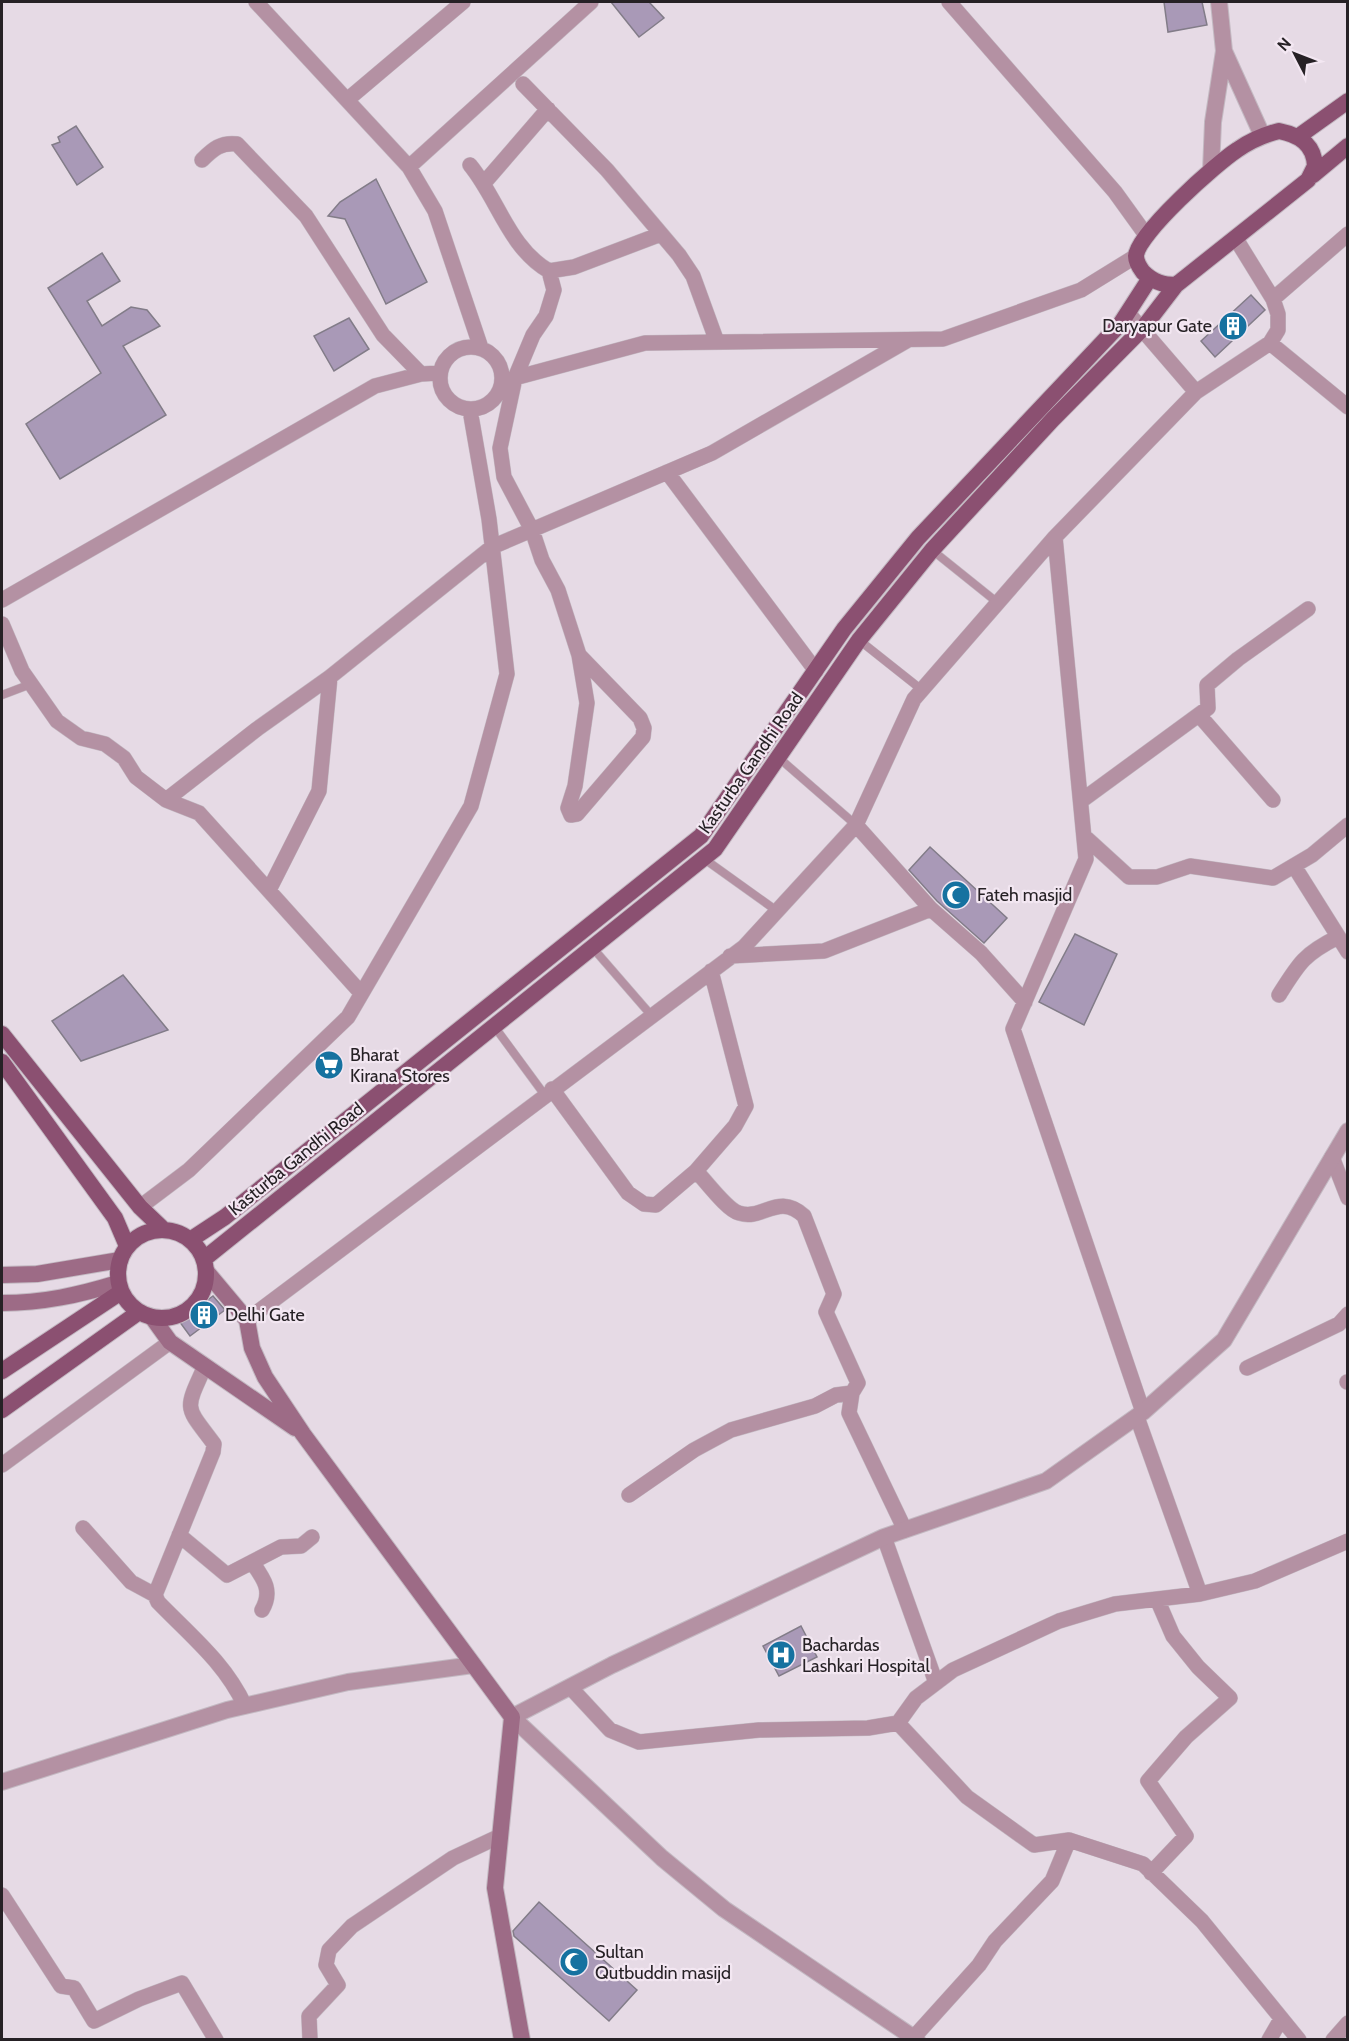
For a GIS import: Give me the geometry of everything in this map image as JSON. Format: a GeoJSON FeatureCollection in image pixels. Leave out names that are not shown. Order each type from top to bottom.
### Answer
{"type":"FeatureCollection","features":[{"type":"Feature","properties":{"kind":"main road"},"geometry":{"type":"LineString","coordinates":[[1299,136],[1347,101]]}},
{"type":"Feature","properties":{"kind":"main road"},"geometry":{"type":"LineString","coordinates":[[1176,285],[1158,283],[1150,278],[1142,271],[1136,256],[1146,236],[1211,170],[1236,150],[1262,135],[1279,131],[1299,136],[1313,154],[1313,175]]}},
{"type":"Feature","properties":{"kind":"main road"},"geometry":{"type":"LineString","coordinates":[[1313,175],[1347,146]]}},
{"type":"Feature","properties":{"kind":"main road","name":"Kasturba Gandhi Road"},"geometry":{"type":"LineString","coordinates":[[205,1265],[494,1026],[715,849],[859,640],[932,550],[1143,328],[1176,285],[1313,175]]}},
{"type":"Feature","properties":{"kind":"main road","name":"Kasturba Gandhi Road"},"geometry":{"type":"LineString","coordinates":[[190,1240],[225,1217],[701,836],[844,629],[918,537],[1121,323],[1150,278]]}},
{"type":"Feature","properties":{"kind":"main road"},"geometry":{"type":"LineString","coordinates":[[2,1034],[140,1207],[164,1230]]}},
{"type":"Feature","properties":{"kind":"main road"},"geometry":{"type":"LineString","coordinates":[[2,1062],[115,1218],[124,1253],[120,1287],[2,1371]]}},
{"type":"Feature","properties":{"kind":"main road"},"geometry":{"type":"LineString","coordinates":[[2,1275],[37,1274],[124,1253],[138,1237],[150,1231],[164,1230],[178,1233],[190,1240],[205,1265],[247,1320],[252,1348],[265,1377],[303,1434],[512,1717],[495,1888],[522,2040]]}},
{"type":"Feature","properties":{"kind":"main road"},"geometry":{"type":"LineString","coordinates":[[2,1410],[145,1315],[165,1318],[190,1308],[199,1298],[205,1265]]}},
{"type":"Feature","properties":{"kind":"main road"},"geometry":{"type":"LineString","coordinates":[[2,1303],[28,1303],[72,1298],[120,1287]]}},
{"type":"Feature","properties":{"kind":"main road"},"geometry":{"type":"LineString","coordinates":[[120,1287],[170,1342],[303,1434]]}},
{"type":"Feature","properties":{"kind":"street"},"geometry":{"type":"LineString","coordinates":[[256,2],[409,167],[435,211],[480,348]]}},
{"type":"Feature","properties":{"kind":"street"},"geometry":{"type":"LineString","coordinates":[[347,100],[463,2]]}},
{"type":"Feature","properties":{"kind":"street"},"geometry":{"type":"LineString","coordinates":[[409,167],[591,2]]}},
{"type":"Feature","properties":{"kind":"street"},"geometry":{"type":"LineString","coordinates":[[1211,170],[1213,123],[1224,51],[1219,2]]}},
{"type":"Feature","properties":{"kind":"street"},"geometry":{"type":"LineString","coordinates":[[957,3],[1114,192],[1146,236]]}},
{"type":"Feature","properties":{"kind":"street"},"geometry":{"type":"LineString","coordinates":[[1224,51],[1262,135]]}},
{"type":"Feature","properties":{"kind":"street"},"geometry":{"type":"LineString","coordinates":[[523,84],[607,170],[693,276],[717,342]]}},
{"type":"Feature","properties":{"kind":"street"},"geometry":{"type":"LineString","coordinates":[[484,183],[548,109]]}},
{"type":"Feature","properties":{"kind":"street"},"geometry":{"type":"LineString","coordinates":[[202,160],[215,147],[228,143],[237,144],[306,216],[354,295],[383,334],[421,374]]}},
{"type":"Feature","properties":{"kind":"street"},"geometry":{"type":"LineString","coordinates":[[470,165],[484,183],[524,252],[549,271],[554,290],[546,316],[509,379],[489,405],[470,410],[451,402],[444,394],[440,373],[451,355],[460,349],[480,348],[498,360],[509,379],[500,448],[504,477],[532,530],[542,560],[558,590],[579,655],[587,703],[575,786],[568,808],[570,814],[577,814],[643,737],[644,728],[640,717],[579,655]]}},
{"type":"Feature","properties":{"kind":"street"},"geometry":{"type":"LineString","coordinates":[[549,271],[574,267],[661,234]]}},
{"type":"Feature","properties":{"kind":"street"},"geometry":{"type":"LineString","coordinates":[[1273,300],[1347,234]]}},
{"type":"Feature","properties":{"kind":"street"},"geometry":{"type":"LineString","coordinates":[[247,1320],[744,947],[856,825],[914,699],[921,690],[1055,537],[1196,393],[1270,343],[1278,330],[1278,314],[1273,300],[1236,239]]}},
{"type":"Feature","properties":{"kind":"street"},"geometry":{"type":"LineString","coordinates":[[509,379],[645,343],[942,339],[1081,290],[1136,256]]}},
{"type":"Feature","properties":{"kind":"street"},"geometry":{"type":"LineString","coordinates":[[1128,312],[1196,393]]}},
{"type":"Feature","properties":{"kind":"street"},"geometry":{"type":"LineString","coordinates":[[166,800],[257,729],[330,677],[492,547],[712,453],[908,340]]}},
{"type":"Feature","properties":{"kind":"street"},"geometry":{"type":"LineString","coordinates":[[1270,343],[1347,407]]}},
{"type":"Feature","properties":{"kind":"street"},"geometry":{"type":"LineString","coordinates":[[2,600],[375,386],[421,374],[440,373]]}},
{"type":"Feature","properties":{"kind":"street"},"geometry":{"type":"LineString","coordinates":[[140,1207],[189,1170],[348,1017],[471,806],[507,674],[492,547],[470,410]]}},
{"type":"Feature","properties":{"kind":"street"},"geometry":{"type":"LineString","coordinates":[[668,472],[816,671]]}},
{"type":"Feature","properties":{"kind":"street"},"geometry":{"type":"LineString","coordinates":[[1055,537],[1086,859],[1013,1029],[1200,1594]]}},
{"type":"Feature","properties":{"kind":"street"},"geometry":{"type":"LineString","coordinates":[[1081,801],[1208,708],[1207,685],[1238,658],[1308,609]]}},
{"type":"Feature","properties":{"kind":"street"},"geometry":{"type":"LineString","coordinates":[[2,624],[22,671],[57,721],[81,738],[105,744],[124,759],[136,777],[166,800],[199,813],[361,993]]}},
{"type":"Feature","properties":{"kind":"street"},"geometry":{"type":"LineString","coordinates":[[269,890],[319,790],[330,677]]}},
{"type":"Feature","properties":{"kind":"street"},"geometry":{"type":"LineString","coordinates":[[1199,715],[1273,800]]}},
{"type":"Feature","properties":{"kind":"street"},"geometry":{"type":"LineString","coordinates":[[856,825],[931,909],[981,953],[1025,1002]]}},
{"type":"Feature","properties":{"kind":"street"},"geometry":{"type":"LineString","coordinates":[[1084,836],[1130,877],[1156,877],[1190,866],[1273,878],[1294,866],[1347,825]]}},
{"type":"Feature","properties":{"kind":"street"},"geometry":{"type":"LineString","coordinates":[[1294,866],[1347,952]]}},
{"type":"Feature","properties":{"kind":"street"},"geometry":{"type":"LineString","coordinates":[[730,956],[824,951],[931,909]]}},
{"type":"Feature","properties":{"kind":"street"},"geometry":{"type":"LineString","coordinates":[[1279,995],[1304,958],[1313,950],[1338,937]]}},
{"type":"Feature","properties":{"kind":"street"},"geometry":{"type":"LineString","coordinates":[[548,1092],[628,1193],[644,1204],[656,1205],[696,1171],[735,1126],[746,1106],[711,971]]}},
{"type":"Feature","properties":{"kind":"street"},"geometry":{"type":"LineString","coordinates":[[1069,1840],[1052,1881],[995,1941],[979,1965],[916,2038],[723,1910],[662,1858],[512,1717],[884,1537],[1046,1481],[1140,1414],[1224,1340],[1347,1131]]}},
{"type":"Feature","properties":{"kind":"street"},"geometry":{"type":"LineString","coordinates":[[1332,1157],[1347,1198]]}},
{"type":"Feature","properties":{"kind":"street"},"geometry":{"type":"LineString","coordinates":[[696,1171],[732,1210],[740,1214],[780,1205],[795,1208],[804,1216],[834,1293],[826,1312],[858,1383],[852,1393],[849,1413],[905,1530]]}},
{"type":"Feature","properties":{"kind":"street"},"geometry":{"type":"LineString","coordinates":[[1247,1368],[1339,1324],[1347,1314]]}},
{"type":"Feature","properties":{"kind":"street"},"geometry":{"type":"LineString","coordinates":[[2,1465],[170,1342]]}},
{"type":"Feature","properties":{"kind":"street"},"geometry":{"type":"LineString","coordinates":[[155,1595],[213,1452],[214,1444],[191,1415],[189,1409],[205,1366]]}},
{"type":"Feature","properties":{"kind":"street"},"geometry":{"type":"LineString","coordinates":[[629,1495],[694,1450],[731,1430],[814,1406],[836,1395],[852,1393]]}},
{"type":"Feature","properties":{"kind":"street"},"geometry":{"type":"LineString","coordinates":[[83,1528],[131,1582],[155,1595],[158,1602],[223,1668],[233,1680],[245,1706]]}},
{"type":"Feature","properties":{"kind":"street"},"geometry":{"type":"LineString","coordinates":[[179,1535],[227,1575],[281,1547],[301,1546],[312,1537]]}},
{"type":"Feature","properties":{"kind":"street"},"geometry":{"type":"LineString","coordinates":[[884,1537],[936,1683]]}},
{"type":"Feature","properties":{"kind":"street"},"geometry":{"type":"LineString","coordinates":[[570,1687],[610,1730],[639,1742],[759,1730],[867,1728],[898,1723],[916,1698],[953,1670],[1059,1620],[1115,1604],[1200,1594],[1254,1581],[1347,1541]]}},
{"type":"Feature","properties":{"kind":"street"},"geometry":{"type":"LineString","coordinates":[[252,1562],[267,1586],[269,1596],[262,1610]]}},
{"type":"Feature","properties":{"kind":"street"},"geometry":{"type":"LineString","coordinates":[[1151,1873],[1186,1836],[1148,1781],[1186,1737],[1230,1698],[1198,1667],[1173,1636],[1157,1599]]}},
{"type":"Feature","properties":{"kind":"street"},"geometry":{"type":"LineString","coordinates":[[2,1782],[245,1706],[348,1682],[473,1665]]}},
{"type":"Feature","properties":{"kind":"street"},"geometry":{"type":"LineString","coordinates":[[898,1723],[967,1797],[1034,1845],[1069,1840],[1143,1864],[1202,1922],[1299,2040]]}},
{"type":"Feature","properties":{"kind":"street"},"geometry":{"type":"LineString","coordinates":[[310,2040],[309,2016],[338,1985],[326,1965],[328,1950],[352,1926],[453,1858],[500,1836]]}},
{"type":"Feature","properties":{"kind":"street"},"geometry":{"type":"LineString","coordinates":[[2,1895],[61,1986],[74,1988],[94,2021],[138,1999],[182,1983],[216,2040]]}},
{"type":"Feature","properties":{"kind":"street"},"geometry":{"type":"LineString","coordinates":[[1269,2040],[1281,2019]]}},
{"type":"Feature","properties":{"kind":"street"},"geometry":{"type":"LineString","coordinates":[[1333,2040],[1347,2023]]}},
{"type":"Feature","properties":{"kind":"lane"},"geometry":{"type":"LineString","coordinates":[[932,550],[998,603]]}},
{"type":"Feature","properties":{"kind":"lane"},"geometry":{"type":"LineString","coordinates":[[859,640],[921,690]]}},
{"type":"Feature","properties":{"kind":"lane"},"geometry":{"type":"LineString","coordinates":[[2,695],[31,684]]}},
{"type":"Feature","properties":{"kind":"lane"},"geometry":{"type":"LineString","coordinates":[[779,758],[856,825]]}},
{"type":"Feature","properties":{"kind":"lane"},"geometry":{"type":"LineString","coordinates":[[703,858],[777,911]]}},
{"type":"Feature","properties":{"kind":"lane"},"geometry":{"type":"LineString","coordinates":[[592,947],[651,1015]]}},
{"type":"Feature","properties":{"kind":"lane"},"geometry":{"type":"LineString","coordinates":[[494,1026],[548,1092]]}},
{"type":"Feature","properties":{"kind":"building"},"geometry":{"type":"Polygon","coordinates":[[[611,2],[649,2],[664,18],[639,37],[611,2]]]}},
{"type":"Feature","properties":{"kind":"building"},"geometry":{"type":"Polygon","coordinates":[[[1164,2],[1202,2],[1207,25],[1168,32],[1164,2]]]}},
{"type":"Feature","properties":{"kind":"building"},"geometry":{"type":"Polygon","coordinates":[[[76,126],[103,167],[77,185],[52,145],[60,142],[58,137],[76,126]]]}},
{"type":"Feature","properties":{"kind":"building"},"geometry":{"type":"Polygon","coordinates":[[[376,179],[427,282],[386,304],[345,219],[328,216],[340,202],[376,179]]]}},
{"type":"Feature","properties":{"kind":"building"},"geometry":{"type":"Polygon","coordinates":[[[102,253],[120,281],[87,301],[102,326],[131,307],[147,310],[160,326],[123,346],[166,415],[60,479],[26,424],[101,373],[48,288],[102,253]]]}},
{"type":"Feature","properties":{"kind":"building","name":"Daryapur Gate"},"geometry":{"type":"Polygon","coordinates":[[[1251,295],[1265,310],[1215,357],[1201,341],[1251,295]]]}},
{"type":"Feature","properties":{"kind":"building"},"geometry":{"type":"Polygon","coordinates":[[[349,318],[369,349],[334,371],[314,336],[349,318]]]}},
{"type":"Feature","properties":{"kind":"building","name":"Fateh masjid"},"geometry":{"type":"Polygon","coordinates":[[[930,847],[1007,918],[984,943],[937,901],[909,870],[930,847]]]}},
{"type":"Feature","properties":{"kind":"building"},"geometry":{"type":"Polygon","coordinates":[[[1075,934],[1117,954],[1084,1025],[1039,1002],[1075,934]]]}},
{"type":"Feature","properties":{"kind":"building"},"geometry":{"type":"Polygon","coordinates":[[[123,975],[168,1030],[81,1061],[52,1021],[123,975]]]}},
{"type":"Feature","properties":{"kind":"building","name":"Delhi Gate"},"geometry":{"type":"Polygon","coordinates":[[[213,1296],[225,1310],[190,1336],[179,1321],[213,1296]]]}},
{"type":"Feature","properties":{"kind":"building"},"geometry":{"type":"Polygon","coordinates":[[[801,1626],[817,1657],[779,1676],[763,1646],[801,1626]]]}},
{"type":"Feature","properties":{"kind":"building","name":"Sultan Qutbuddin masijd"},"geometry":{"type":"Polygon","coordinates":[[[539,1902],[637,1990],[609,2021],[514,1936],[513,1931],[539,1902]]]}},
{"type":"Feature","properties":{"kind":"place","name":"Daryapur Gate"},"geometry":{"type":"Point","coordinates":[1233,326]}},
{"type":"Feature","properties":{"kind":"place","name":"Fateh masjid"},"geometry":{"type":"Point","coordinates":[956,895]}},
{"type":"Feature","properties":{"kind":"place","name":"Bharat Kirana Stores"},"geometry":{"type":"Point","coordinates":[329,1065]}},
{"type":"Feature","properties":{"kind":"place","name":"Delhi Gate"},"geometry":{"type":"Point","coordinates":[204,1315]}},
{"type":"Feature","properties":{"kind":"place","name":"Bachardas Lashkari Hospital"},"geometry":{"type":"Point","coordinates":[781,1655]}},
{"type":"Feature","properties":{"kind":"place","name":"Sultan Qutbuddin masijd"},"geometry":{"type":"Point","coordinates":[574,1962]}}]}
